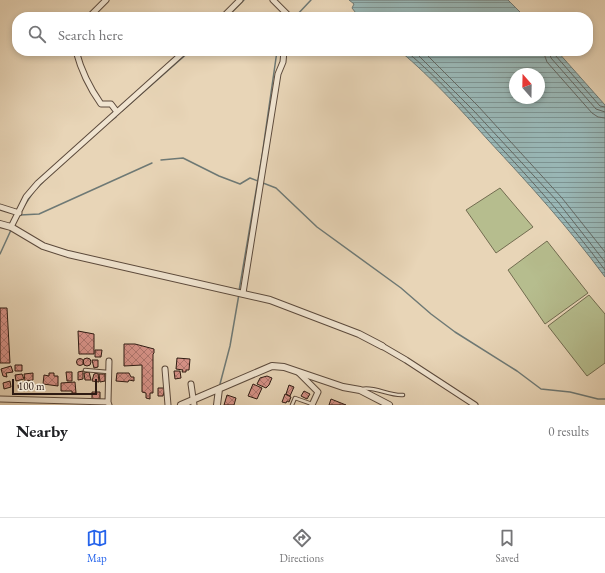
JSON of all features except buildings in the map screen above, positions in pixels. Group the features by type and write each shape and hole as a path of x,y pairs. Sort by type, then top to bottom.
{"street":[{"path":"94,12 106,0"},
{"path":"228,12 240,0"},
{"path":"273,0 285,12"},
{"path":"78,56 84,77 100,104 111,104 117,112"},
{"path":"13,228 26,197 38,183 179,56"},
{"path":"241,293 261,185 278,74 283,62 284,56"},
{"path":"0,207 19,213"},
{"path":"0,224 13,228 43,246 68,254 270,300 359,334 406,360 475,405"},
{"path":"0,399 43,403 108,403 109,361"},
{"path":"181,405 194,402 219,389 272,366 284,367 343,387 360,390 389,405"},
{"path":"165,369 168,405"},
{"path":"298,372 318,392 312,404"},
{"path":"191,384 194,402"},
{"path":"217,405 219,389"}],"lane":[{"path":"85,370 109,372"},
{"path":"360,390 367,388 394,396 403,396"},
{"path":"292,405 295,398 312,404"}],"green space":[{"path":"500,188 533,227 496,253 466,210"},
{"path":"547,241 588,293 545,324 508,270"},
{"path":"589,295 605,314 605,363 587,376 548,326"}],"water":[{"path":"349,0 508,0 520,12 355,12 352,8 354,4"},
{"path":"406,56 561,56 605,105 605,277 534,190 456,105"}],"waterway":[{"path":"232,12 244,0"},
{"path":"300,12 311,0"},
{"path":"122,111 184,56"},
{"path":"239,291 262,156 276,56"},
{"path":"112,120 116,117"},
{"path":"161,160 183,158 219,176 240,184 250,178 276,188 317,227 401,288 431,314 455,332 517,371 541,389 570,392 598,399 605,399"},
{"path":"20,215 39,214 152,163"},
{"path":"37,188 43,182"},
{"path":"24,206 34,191"},
{"path":"0,254 11,230"},
{"path":"220,384 230,346 239,294"}]}
